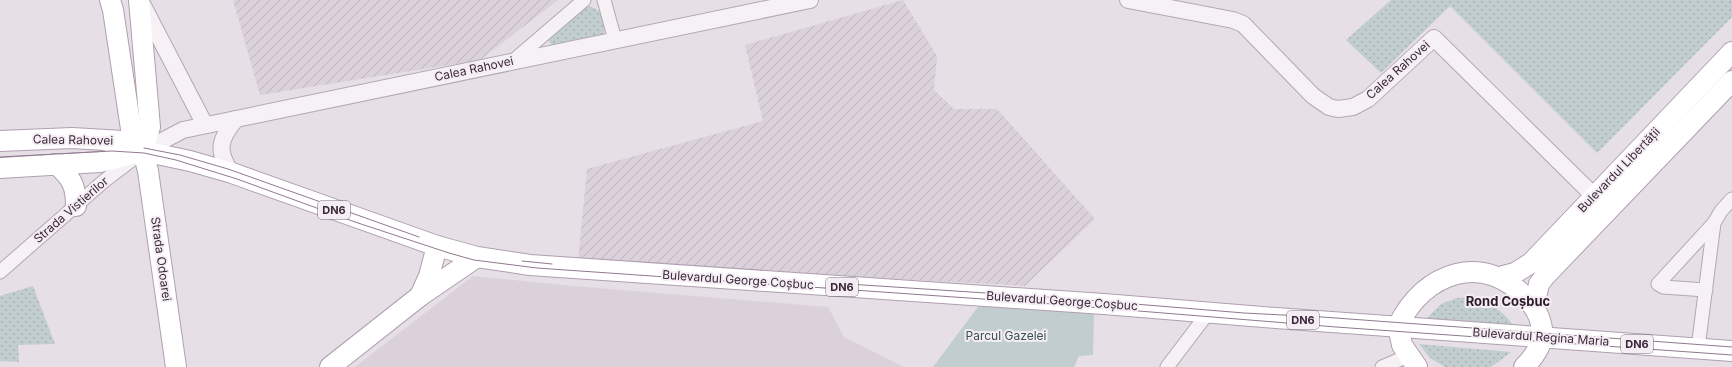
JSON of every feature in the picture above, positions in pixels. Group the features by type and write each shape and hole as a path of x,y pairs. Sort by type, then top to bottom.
{"main road":[{"path":"110,0 113,10 130,129 143,151"},
{"path":"139,0 150,127 143,151"},
{"name":"Bulevardul Libertății","path":"1500,277 1515,273 1532,263 1732,52"},
{"name":"Bulevardul Libertății","path":"1534,306 1539,284 1545,276 1732,81"},
{"name":"Calea Rahovei","path":"0,141 72,138 106,139 128,143 143,151"},
{"name":"Calea Rahovei","path":"0,168 100,162 143,151"},
{"name":"Bulevardul George Coșbuc","path":"143,151 190,160 437,246 477,258 530,265 1018,298 1398,326"},
{"name":"Strada Odoarei","path":"143,151 149,176 176,367"},
{"path":"56,164 66,173 72,182 76,192 76,206"},
{"path":"420,296 430,271 437,246"},
{"path":"330,367 420,296 477,258"},
{"path":"1413,361 1401,341 1398,326 1413,303 1423,292 1442,279 1462,273 1486,273 1500,277 1514,286 1534,306 1541,324 1542,337 1538,350 1524,367"},
{"name":"Bulevardul Regina Maria","path":"1398,326 1732,351"}],"street":[{"path":"139,0 205,125"},
{"path":"513,61 584,0"},
{"path":"604,0 615,40"},
{"name":"Calea Rahovei","path":"143,151 174,133 205,125 236,120 810,0"},
{"name":"Calea Rahovei","path":"1128,0 1233,20 1243,24 1313,96 1329,107 1338,109 1353,107 1368,99 1434,38 1594,196"},
{"path":"232,174 222,158 221,146 226,131 236,120"},
{"name":"Strada Vistierilor","path":"0,272 76,206 143,151"},
{"path":"1706,290 1663,287 1658,284 1714,223 1721,211 1732,199"},
{"path":"1698,348 1714,223"},
{"path":"1167,367 1208,313"},
{"path":"1382,367 1413,361"}],"shaded area":[{"path":"233,0 558,0 480,60 260,95"},
{"path":"903,0 937,56 934,90 954,109 997,109 1095,219 1025,286 578,262 587,169 763,121 745,45"},
{"path":"473,276 828,307 844,337 904,367 355,367"}],"green space":[{"path":"1391,0 1732,0 1732,17 1597,153 1450,6 1381,73 1346,40"},
{"path":"588,6 597,10 603,17 605,21 605,30 603,35 553,49 547,37 582,7"},
{"path":"33,286 55,344 18,345 19,362 0,361 0,296"},
{"path":"1457,298 1474,299 1489,304 1502,313 1513,325 1425,320 1441,304"},
{"name":"Parcul Gazelei","path":"980,304 1094,313 1093,355 1079,356 1074,367 933,367"},
{"path":"1419,344 1511,352 1491,367 1445,367 1430,358"}],"tram line":[{"path":"144,148 180,155 228,169 419,237"},
{"path":"0,157 112,151 144,153 176,160 237,179 355,222 449,253 474,260 537,268 1040,303 1336,327 1732,355"},
{"path":"522,261 552,264"},
{"path":"833,283 1062,298 1244,313 1322,317 1732,347"}],"district":[{"name":"Rond Coșbuc","path":"1508,301"}]}
